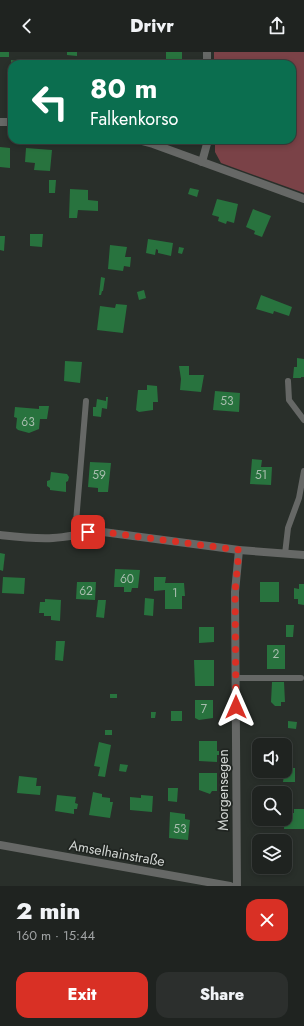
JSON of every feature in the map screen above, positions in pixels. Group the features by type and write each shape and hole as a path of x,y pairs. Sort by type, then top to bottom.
{"street":[{"path":"153,144 304,199"},
{"path":"202,162 207,144"},
{"path":"0,535 55,538 76,534 103,532 239,550 304,555"},
{"name":"Morgensegen","path":"237,886 235,592 239,550"},
{"name":"Amselhainstraße","path":"0,845 230,886"}],"lane":[{"path":"288,381 289,400 304,420"},
{"path":"76,534 86,401"},
{"path":"285,554 288,528 299,498 304,472"},
{"path":"236,678 301,678"}],"shaded area":[{"path":"214,52 304,52 304,193 221,163 215,152 215,144 296,144 296,60 214,60"}],"building":[{"path":"0,52 9,52 9,57 0,57"},
{"path":"67,52 77,52 77,56 67,55"},
{"path":"166,52 182,52 182,60 166,60"},
{"path":"0,147 10,148 10,168 0,167"},
{"path":"26,148 52,150 50,171 34,170 35,163 25,162"},
{"path":"49,180 56,180 55,193 49,193"},
{"path":"190,188 199,190 197,197 188,194"},
{"path":"70,189 88,190 88,200 98,201 98,211 78,210 77,218 69,218"},
{"path":"217,199 238,204 234,223 227,221 226,224 218,221 219,217 212,215"},
{"path":"253,209 271,216 262,237 254,234 255,231 246,227"},
{"path":"30,234 43,234 42,247 30,246"},
{"path":"0,236 5,236 4,251 0,250"},
{"path":"148,239 173,243 171,256 158,253 158,250 156,249 155,255 146,253"},
{"path":"110,245 127,247 125,257 131,257 130,267 124,266 123,271 108,269"},
{"path":"179,247 184,248 182,254 178,253"},
{"path":"101,277 105,278 103,291 101,295 99,295"},
{"path":"144,290 146,298 139,300 137,292"},
{"path":"261,295 292,307 289,316 274,311 273,314 256,309"},
{"path":"116,304 127,305 123,333 97,330 100,306 115,308"},
{"path":"297,358 304,359 304,377 293,378 294,367 297,367"},
{"path":"65,361 82,362 80,383 64,381"},
{"path":"179,366 189,366 189,375 204,375 201,392 180,390 181,379"},
{"path":"147,385 157,386 158,402 153,402 153,410 139,412 136,410 138,390 147,390"},
{"path":"215,391 240,393 239,412 213,410"},
{"path":"106,397 108,397 107,409 102,408 101,417 93,416 93,407 96,407 97,399 106,401"},
{"path":"39,406 49,406 47,419 40,419 39,429 29,433 18,430 16,428 17,418 14,417 15,407 39,409"},
{"path":"252,459 262,460 261,467 272,467 271,485 250,484"},
{"path":"90,462 111,463 108,492 98,492 98,488 88,487"},
{"path":"51,472 67,474 69,477 68,481 66,482 66,492 50,490 47,486 47,481 50,480"},
{"path":"0,553 5,554 3,571 0,570"},
{"path":"115,569 140,570 138,588 132,588 131,592 124,592 124,587 114,587"},
{"path":"3,577 25,578 24,594 2,593"},
{"path":"154,577 166,577 165,583 184,583 185,596 182,596 182,609 165,609 165,590 154,591"},
{"path":"77,582 96,582 95,600 76,599"},
{"path":"260,582 279,582 279,602 260,602"},
{"path":"299,584 304,584 304,605 298,604 298,599 294,599 294,588 299,589"},
{"path":"145,598 154,599 153,616 144,615"},
{"path":"45,599 61,600 60,621 51,620 51,616 44,616 44,613 39,613 40,602 45,602"},
{"path":"98,600 106,600 104,618 96,617"},
{"path":"286,625 294,625 293,637 286,637"},
{"path":"199,627 214,627 214,642 199,643"},
{"path":"56,641 65,641 63,661 55,660"},
{"path":"267,645 285,645 285,669 267,669"},
{"path":"194,660 214,660 214,686 195,686"},
{"path":"272,682 284,682 285,702 281,702 281,706 275,706 271,702"},
{"path":"110,694 117,694 117,698 110,698"},
{"path":"195,700 213,700 213,718 199,720 195,718"},
{"path":"171,711 182,711 182,721 171,721"},
{"path":"151,712 156,712 155,718 151,718"},
{"path":"288,721 297,722 296,729 288,728"},
{"path":"105,730 112,730 112,735 105,735"},
{"path":"199,741 217,741 217,751 219,751 219,755 217,755 217,762 199,761"},
{"path":"99,742 111,745 105,777 98,776 100,767 94,766"},
{"path":"120,764 128,765 126,772 119,771"},
{"path":"292,768 295,768 295,782 283,782 284,778 292,778"},
{"path":"199,773 217,773 217,791 212,791 210,794 199,790"},
{"path":"19,776 37,778 36,786 41,786 40,795 17,793"},
{"path":"168,788 178,788 177,802 168,801"},
{"path":"93,792 102,794 102,797 110,798 110,802 113,802 110,818 89,815"},
{"path":"57,795 76,797 75,803 78,804 77,809 74,809 74,814 55,811"},
{"path":"141,795 153,796 152,812 130,810 130,797 141,798"},
{"path":"294,809 304,809 304,829 284,829 284,826 292,826 292,813 294,813"},
{"path":"170,812 185,814 185,819 190,820 188,840 169,838"}],"route":[{"path":"88,532 103,532 239,550 235,592 236,707"}]}
